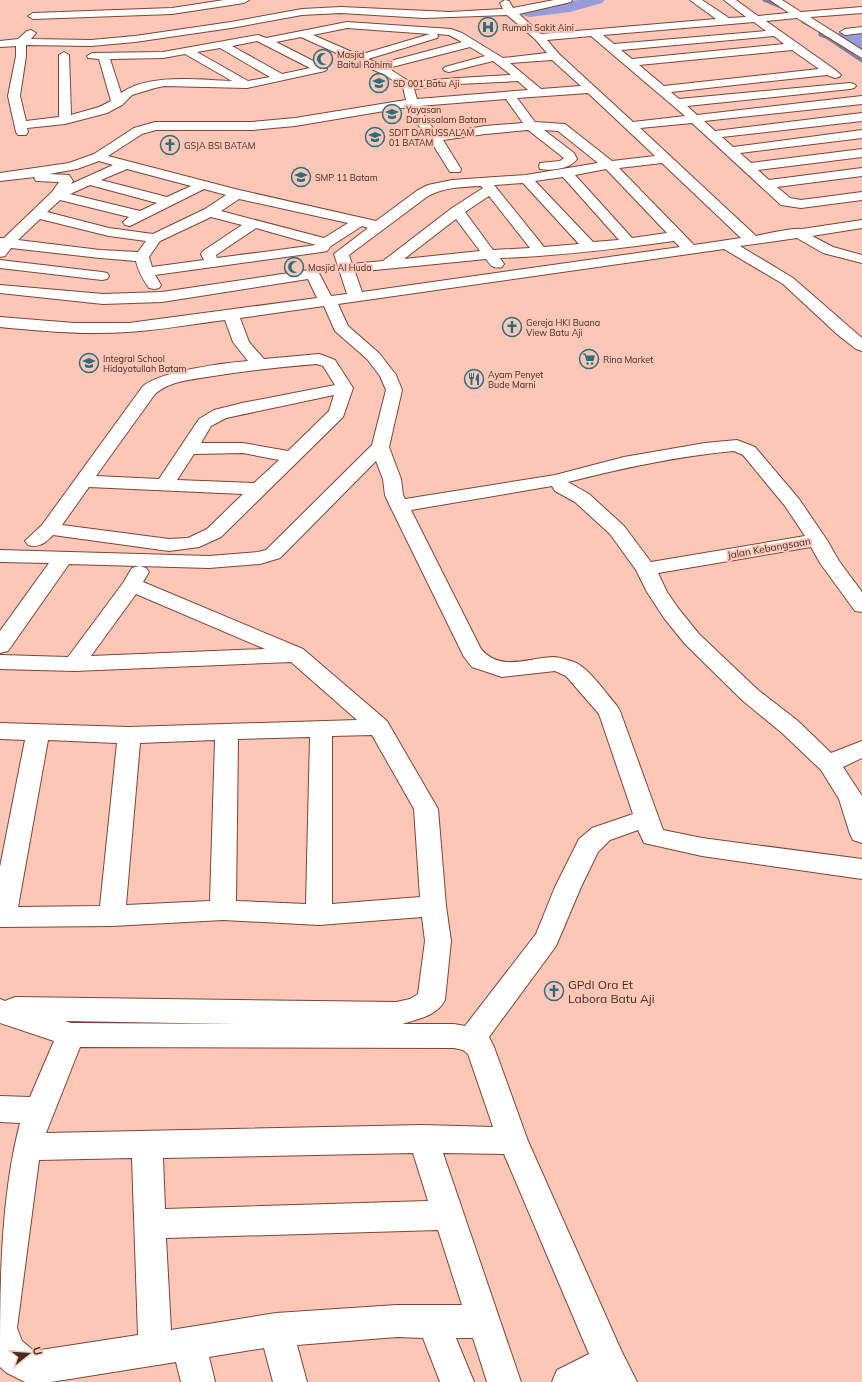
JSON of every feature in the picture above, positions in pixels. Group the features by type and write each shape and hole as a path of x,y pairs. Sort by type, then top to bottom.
{"street":[{"path":"74,15 79,0"},
{"path":"122,12 124,0"},
{"path":"167,28 172,11 171,0"},
{"path":"33,16 172,11 222,2 244,0"},
{"path":"112,30 167,28 299,6 424,15 473,14 506,6 531,9 567,0"},
{"path":"695,0 726,21"},
{"path":"729,0 778,33 862,94"},
{"path":"775,0 862,55"},
{"path":"32,32 35,5"},
{"path":"0,44 21,42 114,41 166,35 231,25 299,6"},
{"path":"506,6 539,37 555,56 752,240"},
{"path":"539,37 596,28 656,27 755,18 861,11"},
{"path":"97,14 97,25"},
{"path":"692,24 731,52"},
{"path":"69,32 32,32 21,42 21,56 14,96 21,128 65,120 104,110 118,103 127,94 136,90 150,78 193,84 246,85 321,69 231,25"},
{"path":"50,55 144,56 183,52 261,39 304,35 340,26 423,30 455,33 500,61 538,93"},
{"path":"656,27 708,64"},
{"path":"596,28 611,48 678,104 786,202 793,204 862,196"},
{"path":"371,38 410,29"},
{"path":"423,30 457,46"},
{"path":"845,32 862,30"},
{"path":"611,48 778,33"},
{"path":"304,35 389,73 408,86 458,81 519,78"},
{"path":"356,59 433,36"},
{"path":"377,68 471,43"},
{"path":"332,48 348,44"},
{"path":"222,45 281,78"},
{"path":"628,63 795,46"},
{"path":"183,52 193,84"},
{"path":"183,52 246,85"},
{"path":"65,120 72,55"},
{"path":"21,56 35,56"},
{"path":"104,56 118,103"},
{"path":"144,56 150,78"},
{"path":"475,98 458,81 449,69 500,61 555,56"},
{"path":"797,60 812,58"},
{"path":"661,90 830,71"},
{"path":"643,76 659,74"},
{"path":"408,86 411,103 455,169"},
{"path":"678,104 850,86"},
{"path":"0,177 72,166 98,157 138,131 155,126 252,126 295,122 411,103 592,89"},
{"path":"0,97 14,96"},
{"path":"510,96 531,126 570,156 571,159 563,164 538,168"},
{"path":"456,100 466,110"},
{"path":"629,126 862,100"},
{"path":"712,135 862,117"},
{"path":"475,120 485,130"},
{"path":"435,138 485,130 531,126 561,127 609,165 691,250"},
{"path":"730,151 862,134"},
{"path":"769,146 790,162"},
{"path":"749,167 862,153"},
{"path":"98,157 237,194 379,226"},
{"path":"356,297 341,254 423,193 433,188 452,184 487,185 609,165 665,159"},
{"path":"57,195 124,165"},
{"path":"767,184 862,172"},
{"path":"567,173 629,243"},
{"path":"844,174 862,191"},
{"path":"0,181 64,178 66,181 57,195 2,246"},
{"path":"526,178 590,247"},
{"path":"608,181 623,179"},
{"path":"88,181 169,202"},
{"path":"578,185 593,183"},
{"path":"109,232 202,185"},
{"path":"388,264 457,211 487,185"},
{"path":"487,185 540,252"},
{"path":"180,322 146,272 142,257 155,238 210,212 237,194"},
{"path":"57,195 142,216"},
{"path":"457,211 503,273"},
{"path":"210,212 326,243"},
{"path":"36,214 109,232 155,238"},
{"path":"146,272 322,248 326,243 359,222"},
{"path":"26,224 86,226"},
{"path":"213,264 208,254 253,224"},
{"path":"0,322 86,330 119,329 232,316 503,273 691,250 798,232 862,224"},
{"path":"798,232 809,242 821,248 841,255 862,259"},
{"path":"259,257 263,252 289,233"},
{"path":"428,233 441,260"},
{"path":"345,269 388,264 540,252 629,243 678,236"},
{"path":"726,244 788,281 844,332 862,346"},
{"path":"2,246 142,257"},
{"path":"100,254 103,300"},
{"path":"0,264 102,276"},
{"path":"0,289 103,300 162,297 309,274 314,276 341,328 373,356 388,375 394,390 380,447 273,554 260,558 231,561 0,556"},
{"path":"232,316 238,338 244,348 260,364"},
{"path":"35,542 49,529 149,390 155,385 172,378 260,364 311,359 324,360 329,363 345,388 337,413 214,533 192,543 169,545 49,529"},
{"path":"166,483 205,423 220,414 242,408 345,388"},
{"path":"188,449 243,448 315,434"},
{"name":"Jalan Kebangsaan","path":"556,480 624,462 705,448 737,445 749,451 778,485 792,502 817,540 646,569"},
{"path":"380,447 390,475 394,495 472,652 480,662 502,670 555,664 574,671 609,711 653,837 702,847 862,869"},
{"path":"243,448 291,457"},
{"path":"399,506 556,480 562,487 582,498 617,530 646,569 657,592 671,614 692,639 750,695 790,727 829,764 851,798 862,834"},
{"path":"85,481 166,483 258,489"},
{"path":"817,540 830,563 862,606"},
{"path":"0,646 64,557"},
{"path":"74,664 132,585 144,560"},
{"path":"0,1010 396,1014 417,1008 431,1000 438,941 432,906 426,809 379,727 296,654 132,585"},
{"path":"0,662 74,664 296,654"},
{"path":"0,731 129,735 379,727"},
{"path":"319,915 321,729"},
{"path":"38,732 1,917 112,916 223,910 319,915 432,906"},
{"path":"223,910 227,732"},
{"path":"112,916 129,735"},
{"path":"829,764 862,749"},
{"path":"471,1039 547,939 568,887 588,846 601,834 646,819"},
{"path":"0,1010 71,1035 454,1036 471,1039 480,1047 484,1056 513,1141 615,1372 569,1382"},
{"path":"71,1035 39,1110 26,1147 0,1328 6,1347 12,1356 21,1363 32,1368 276,1330 397,1321 484,1322"},
{"path":"0,1109 39,1110"},
{"path":"26,1147 423,1139 513,1141"},
{"path":"423,1139 447,1215 504,1382"},
{"path":"148,1145 156,1349"},
{"path":"150,1224 447,1215"},
{"path":"433,1321 457,1382"},
{"path":"276,1330 290,1382"},
{"path":"189,1344 198,1382"}],"waterway":[{"path":"529,12 570,7 597,0"},
{"path":"764,0 788,10"},
{"path":"803,22 820,31 820,35 826,37 862,61"},
{"path":"862,34 845,36 862,48"}],"place":[{"name":"Rumah Sakit Aini","path":"488,27"},
{"name":"Masjid Baitul Rohimi","path":"323,59"},
{"name":"SD 001 Batu Aji","path":"379,83"},
{"name":"Yayasan Darussalam Batam","path":"392,114"},
{"name":"SDIT DARUSSALAM 01 BATAM","path":"375,137"},
{"name":"GSJA BSI BATAM","path":"170,145"},
{"name":"SMP 11 Batam","path":"301,177"},
{"name":"Masjid Al Huda","path":"294,267"},
{"name":"Gereja HKI Buana View Batu Aji","path":"512,327"},
{"name":"Rina Market","path":"589,359"},
{"name":"Integral School Hidayatullah Batam","path":"89,363"},
{"name":"Ayam Penyet Bude Marni","path":"474,379"},
{"name":"GPdI Ora Et Labora Batu Aji","path":"554,991"}]}
